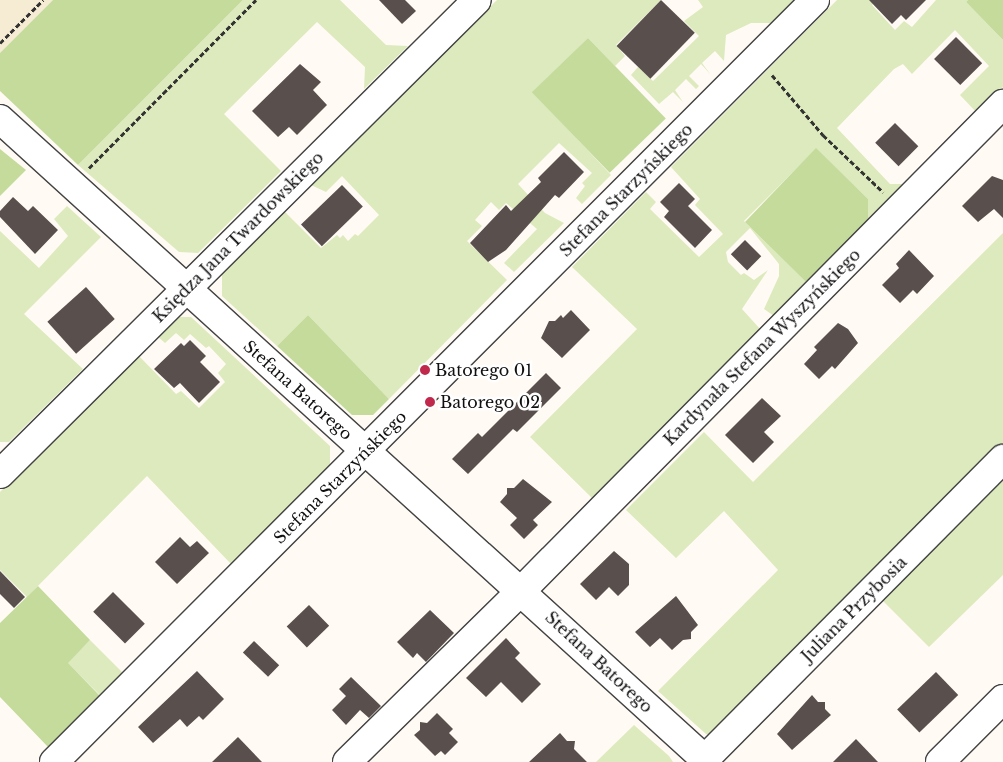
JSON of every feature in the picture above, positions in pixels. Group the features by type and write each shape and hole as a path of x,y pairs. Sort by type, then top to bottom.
{"street":[{"name":"Księdza Jana Twardowskiego","path":"1,472 477,0"},
{"name":"Stefana Starzyńskiego","path":"54,762 367,452 815,0"},
{"name":"Kardynała Stefana Wyszyńskiego","path":"347,762 522,590 1003,104"},
{"name":"Stefana Batorego","path":"0,119 186,289 522,590 702,760"},
{"name":"Juliana Przybosia","path":"702,760 1003,459"},
{"path":"940,762 1003,698"}],"path":[{"path":"0,43 42,0"},
{"path":"73,185 256,0"},
{"path":"783,88 823,135 900,208"}],"shaded area":[{"path":"0,0 53,0 0,53"}],"green space":[{"path":"53,0 243,0 78,165 0,91 0,53"},
{"path":"243,0 340,0 386,45 408,46 364,89 365,67 317,22 224,114 281,171 198,253 179,252 78,165"},
{"path":"497,0 661,0 616,45 625,56 615,66 588,38 533,92 611,175 582,204 576,198 585,186 582,183 592,173 559,143 518,184 545,213 564,223 514,272 504,263 537,229 506,203 499,210 491,202 475,220 482,226 467,241 507,280 389,399 308,315 277,346 222,296 222,273 284,211 321,248 337,235 340,238 343,235 348,241 355,234 358,236 379,215 342,176 326,192 311,185"},
{"path":"698,0 795,0 772,23 751,23 726,35 724,61 715,51 702,63 711,75 701,64 689,76 699,86 696,89 686,79 675,90 683,102 673,92 659,104 631,75 638,67 653,81 699,36 684,21 703,7"},
{"path":"837,0 877,0 872,5 895,30 904,21 912,27 936,0 968,0 966,2 1003,40 1003,87 977,113 960,95 989,66 955,30 912,74 903,64 894,69 837,128 890,184 908,184 868,223 868,199 816,149 744,221 807,283 774,316 764,309 779,276 779,264 750,228 726,252 728,262 741,275 744,273 754,280 768,270 742,309 761,330 592,498 530,437 637,329 572,267 646,192 656,202 650,209 699,257 723,234 695,205 700,199 671,167"},
{"path":"968,0 1003,0 1003,40 966,2"},
{"path":"588,38 666,119 610,173 532,92"},
{"path":"816,148 868,199 868,223 807,283 745,222"},
{"path":"0,149 26,170 0,196"},
{"path":"67,206 101,237 24,314 83,369 9,442 0,442 0,231 39,268 68,236 54,219"},
{"path":"1003,233 1003,449 711,736 706,734 658,691 778,570 724,511 676,558 626,510 704,432 753,482"},
{"path":"308,315 389,399 373,415 352,415 277,346"},
{"path":"176,317 191,317 330,446 330,467 231,564 147,476 27,597 0,570 0,492 138,355 176,394 181,391 199,408 225,382 218,373 226,364 209,346 206,348 190,334 184,340 176,333 165,343 157,336"},
{"path":"1003,478 1003,575 929,647 882,600"},
{"path":"38,586 90,640 68,663 100,696 49,748 0,697 0,623"},
{"path":"90,640 123,673 101,696 67,663"},
{"path":"634,725 669,756 673,762 596,762"}],"building":[{"path":"379,0 405,0 416,11 402,24"},
{"path":"661,0 695,33 650,79 617,46"},
{"path":"869,0 926,0 906,20 901,15 892,24"},
{"path":"956,37 982,63 960,85 934,59"},
{"path":"300,64 321,82 313,90 327,105 297,135 289,127 278,137 252,111"},
{"path":"895,123 918,146 899,166 875,143"},
{"path":"564,152 584,172 559,198 555,195 506,250 488,262 470,243 506,205 511,211 541,182 538,178"},
{"path":"992,176 1003,180 1003,218 994,209 978,222 962,206"},
{"path":"679,183 695,199 688,206 712,230 695,248 664,217 669,211 660,202"},
{"path":"342,185 363,207 322,246 301,225"},
{"path":"13,197 28,211 33,206 58,230 35,254 0,217 0,211"},
{"path":"745,240 761,256 747,270 731,254"},
{"path":"909,250 934,276 917,294 913,290 900,303 882,285 899,268 896,264"},
{"path":"86,287 115,319 76,354 47,322"},
{"path":"571,310 590,330 562,358 541,338 549,321 555,321 561,315 563,318"},
{"path":"838,323 848,329 858,343 835,369 832,366 819,379 804,364 817,350 814,347"},
{"path":"190,340 206,356 200,362 220,382 199,403 180,383 174,388 154,369 181,343 184,346"},
{"path":"546,373 561,388 517,432 513,429 468,474 452,459 478,433 482,437"},
{"path":"762,398 781,416 764,432 774,442 753,463 725,435"},
{"path":"523,479 552,502 533,520 538,525 524,539 510,525 517,518 500,502 507,494 507,488 514,488"},
{"path":"180,537 190,547 197,541 209,553 177,584 155,562"},
{"path":"614,551 629,564 629,585 618,596 609,587 596,600 580,584"},
{"path":"0,571 25,597 14,608 0,594"},
{"path":"113,592 145,624 125,644 93,612"},
{"path":"676,596 698,625 691,632 691,639 683,640 672,650 660,638 650,647 635,632"},
{"path":"309,605 329,626 307,647 287,627"},
{"path":"430,610 454,633 426,662 417,653 413,658 397,642"},
{"path":"506,638 520,653 515,658 541,684 522,703 501,682 486,697 466,678"},
{"path":"254,641 279,665 268,677 243,653"},
{"path":"197,671 224,699 203,720 199,716 187,727 180,719 153,743 138,727"},
{"path":"936,672 958,695 919,733 897,710"},
{"path":"351,677 381,706 369,718 360,710 346,725 332,710 346,696 339,689"},
{"path":"812,695 818,702 825,702 825,709 831,715 792,750 777,734"},
{"path":"437,713 453,729 449,733 458,742 445,755 441,751 435,756 414,735 420,730 420,722 427,723"},
{"path":"560,733 567,741 575,741 574,749 587,762 529,762"},
{"path":"238,737 262,762 212,762"},
{"path":"856,739 878,762 833,762"}],"place":[{"name":"Batorego 01","path":"425,370"},
{"name":"Batorego 02","path":"430,402"}]}
